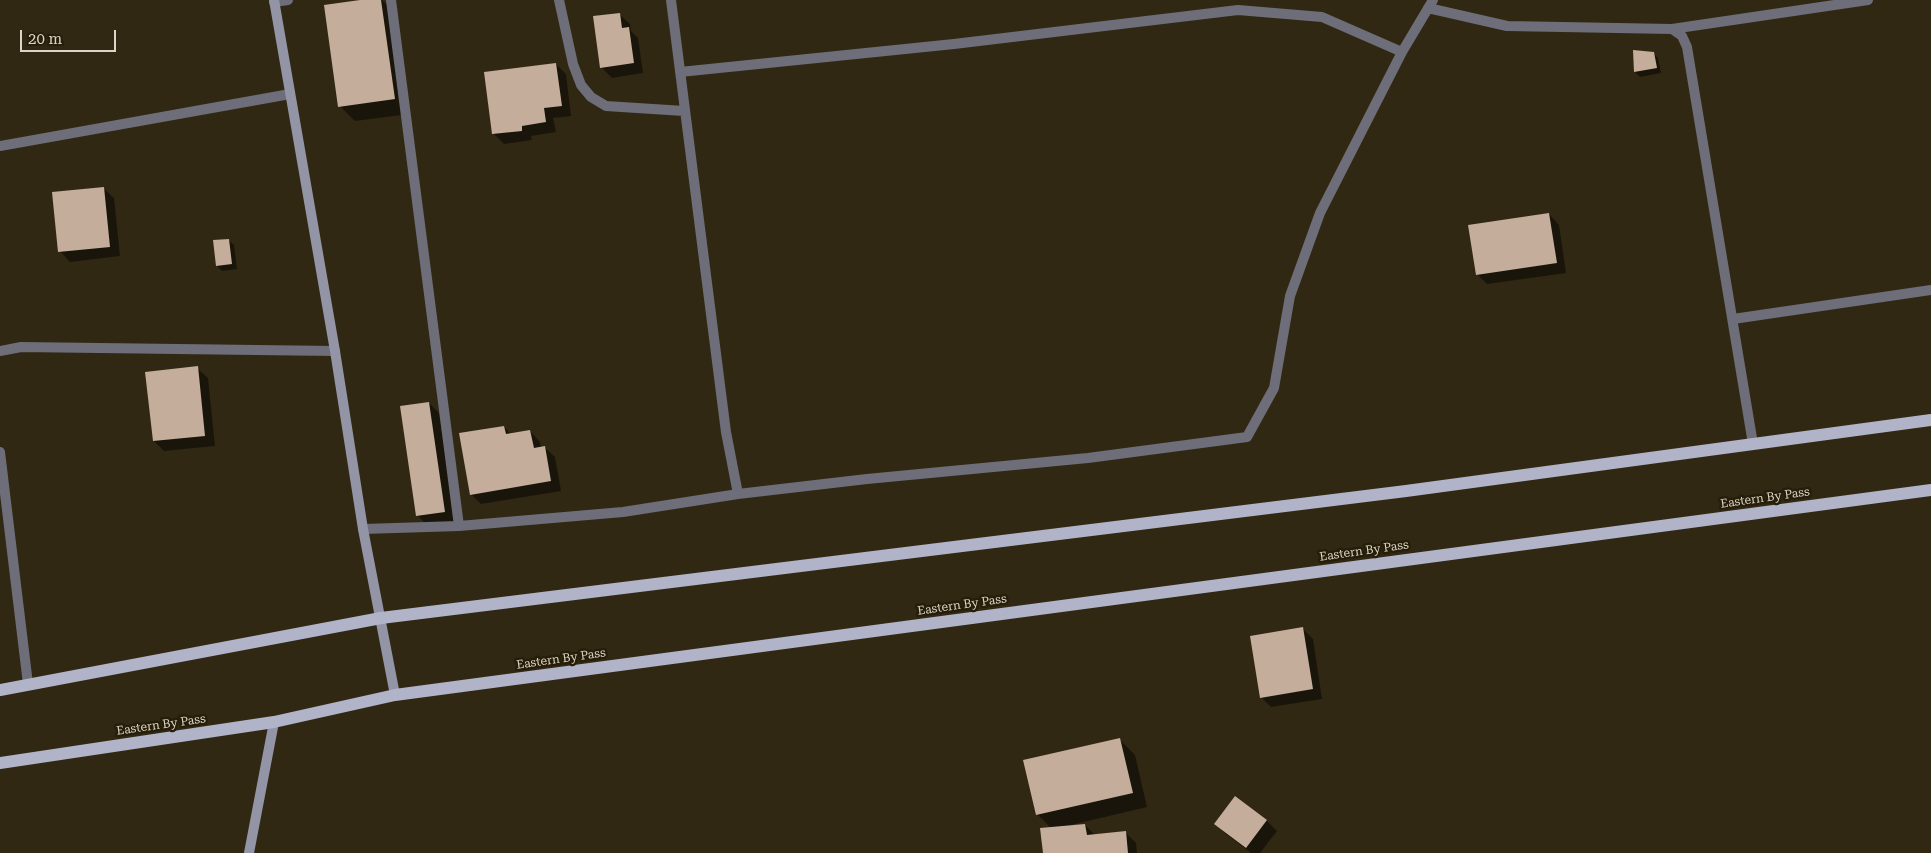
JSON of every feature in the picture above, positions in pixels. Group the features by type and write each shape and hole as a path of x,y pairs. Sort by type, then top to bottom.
{"main road":[{"path":"0,690 381,618 1406,492 1931,420"},
{"name":"Eastern By Pass","path":"0,763 274,722 395,695 1931,490"}],"street":[{"path":"288,0 274,1 335,351 363,529 395,695"},
{"path":"391,0 459,526"},
{"path":"559,0 573,64 581,85 592,97 606,106 684,111"},
{"path":"671,0 726,432 738,494"},
{"path":"363,529 459,526 623,512 738,494 867,479 1088,458 1247,438 1274,388 1290,296 1320,213 1402,52 1430,4 1507,26 1672,28 1868,0"},
{"path":"680,72 944,45 1238,10 1322,17 1402,52"},
{"path":"1672,28 1682,36 1687,47 1753,444"},
{"path":"0,146 290,94"},
{"path":"1733,319 1931,290"},
{"path":"0,351 21,347 335,351"},
{"path":"0,452 28,684"},
{"path":"249,853 274,722"}],"building":[{"path":"360,0 381,0 395,99 338,107 324,5"},
{"path":"620,13 622,28 629,27 634,63 600,68 593,16"},
{"path":"1633,50 1654,52 1657,68 1634,72"},
{"path":"556,63 562,106 544,108 546,122 522,126 522,131 492,134 484,72"},
{"path":"104,187 110,247 58,252 52,192"},
{"path":"1549,213 1557,263 1476,275 1468,225"},
{"path":"229,239 232,264 216,266 213,240"},
{"path":"198,366 205,436 153,441 145,372"},
{"path":"429,402 445,512 416,516 400,406"},
{"path":"504,426 506,434 530,430 534,448 545,446 551,481 470,495 459,433"},
{"path":"1303,627 1313,689 1260,698 1250,636"},
{"path":"1120,738 1133,793 1036,815 1023,760"},
{"path":"1235,796 1267,820 1246,848 1214,824"},
{"path":"1085,824 1087,835 1126,831 1128,853 1043,853 1040,828"}]}
